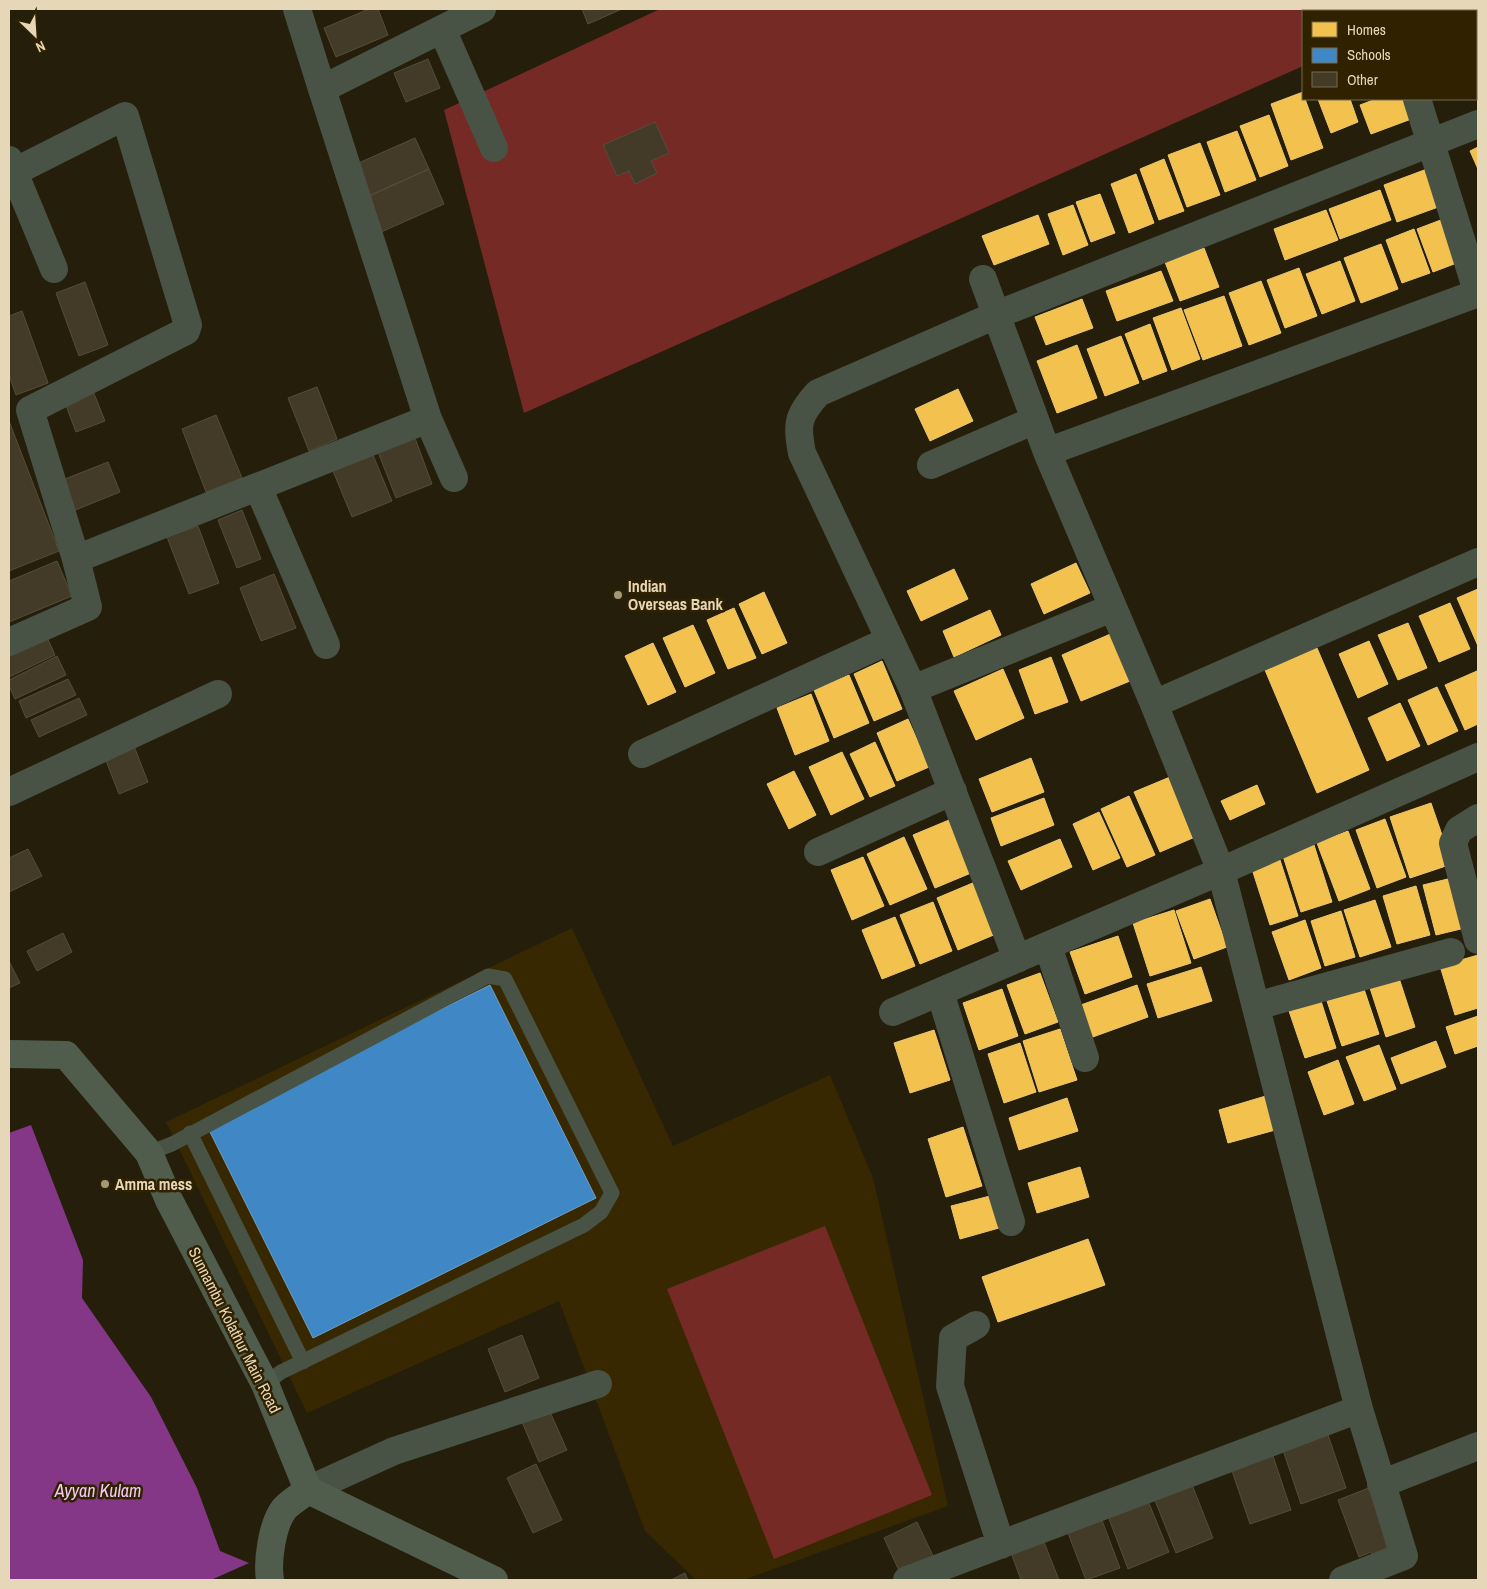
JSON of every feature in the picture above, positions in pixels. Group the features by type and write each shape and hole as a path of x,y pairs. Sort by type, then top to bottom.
{"street":[{"path":"297,9 428,419 454,478"},
{"path":"322,89 482,9"},
{"path":"442,29 494,148"},
{"path":"1047,452 1478,293 1417,100"},
{"path":"9,642 88,607 76,560 30,410 186,331 188,325 126,116 11,166 54,269"},
{"path":"1017,959 953,790 912,689 802,453 798,432 802,411 818,393 996,316 1478,124"},
{"path":"983,279 1047,452 1154,704 1221,871 1359,1409 1404,1556 1344,1580"},
{"path":"76,560 428,419"},
{"path":"931,465 1035,420"},
{"path":"258,487 326,645"},
{"path":"1154,704 1478,562"},
{"path":"912,689 1112,608"},
{"path":"642,754 890,640"},
{"path":"9,792 218,694"},
{"path":"893,1012 1221,871 1478,757"},
{"path":"818,852 953,790"},
{"path":"1478,818 1459,830 1453,843 1478,940"},
{"path":"1048,946 1085,1058"},
{"path":"1256,1006 1451,952"},
{"path":"940,992 1011,1222"},
{"name":"Sunnambu Kolathur Main Road","path":"9,1054 66,1055 149,1153 169,1200 265,1384 308,1490"},
{"path":"976,1325 953,1338 950,1386 1000,1545"},
{"path":"270,1580 267,1564 275,1532 284,1510 308,1490 394,1451 598,1384"},
{"path":"907,1580 952,1572 1000,1545 1359,1409"},
{"path":"1381,1484 1478,1446"},
{"path":"308,1490 494,1580"}],"lane":[{"path":"149,1153 190,1134 488,976 505,979 612,1193 601,1212 584,1224 281,1372 265,1384"},
{"path":"190,1134 303,1362"}],"shaded area":[{"path":"660,9 1433,9 1302,10 1302,66 524,413 444,110"},
{"path":"572,928 673,1146 830,1075 873,1178 948,1506 743,1580 696,1580 645,1531 559,1301 307,1413 166,1122"},
{"path":"825,1226 932,1495 774,1559 667,1289"}],"water":[{"name":"Ayyan Kulam","path":"31,1125 83,1260 82,1298 151,1397 197,1488 220,1551 249,1563 211,1580 9,1580 9,1133"}],"building: Homes":[{"path":"1302,92 1302,100 1305,100 1323,148 1291,160 1271,104"},
{"path":"1318,100 1350,100 1358,122 1331,133"},
{"path":"1373,100 1406,100 1414,118 1371,134 1360,105"},
{"path":"1269,115 1288,166 1260,177 1240,126"},
{"path":"1237,131 1256,180 1225,192 1207,142"},
{"path":"1200,143 1220,195 1187,207 1168,155"},
{"path":"1478,147 1478,169 1470,151"},
{"path":"1164,159 1184,211 1159,220 1140,169"},
{"path":"1427,169 1441,206 1397,222 1384,185"},
{"path":"1136,174 1154,223 1129,233 1111,184"},
{"path":"1380,190 1391,220 1340,239 1329,209"},
{"path":"1100,194 1115,233 1091,242 1076,202"},
{"path":"1073,205 1088,245 1063,255 1048,214"},
{"path":"1326,210 1338,240 1285,260 1274,229"},
{"path":"1038,215 1049,244 994,265 982,236"},
{"path":"1446,218 1462,261 1433,272 1417,229"},
{"path":"1414,229 1430,273 1402,283 1386,240"},
{"path":"1381,244 1398,289 1361,303 1344,258"},
{"path":"1204,248 1219,287 1180,301 1165,262"},
{"path":"1340,261 1355,301 1322,314 1306,274"},
{"path":"1299,268 1317,316 1285,328 1267,280"},
{"path":"1161,271 1173,301 1117,321 1106,291"},
{"path":"1261,281 1281,333 1249,345 1229,293"},
{"path":"1224,296 1242,346 1203,360 1184,310"},
{"path":"1082,299 1093,328 1046,345 1035,317"},
{"path":"1181,308 1200,359 1172,370 1153,318"},
{"path":"1150,324 1167,371 1143,380 1125,334"},
{"path":"1121,336 1139,383 1105,396 1087,349"},
{"path":"1077,345 1097,398 1057,413 1037,361"},
{"path":"958,389 973,421 930,441 915,409"},
{"path":"1076,563 1090,593 1044,614 1031,584"},
{"path":"954,569 968,599 921,621 907,591"},
{"path":"1478,589 1478,646 1457,598"},
{"path":"764,592 787,643 762,654 739,604"},
{"path":"1450,603 1470,649 1439,662 1419,616"},
{"path":"734,608 756,658 728,669 707,620"},
{"path":"990,610 1001,635 954,657 943,631"},
{"path":"1408,623 1427,668 1398,680 1378,635"},
{"path":"693,625 715,673 685,687 663,638"},
{"path":"1115,632 1135,679 1081,701 1062,655"},
{"path":"1369,641 1388,684 1358,698 1339,654"},
{"path":"653,643 676,692 648,705 625,656"},
{"path":"1317,648 1369,770 1317,793 1265,670"},
{"path":"1051,657 1068,702 1035,714 1019,670"},
{"path":"882,661 902,709 874,721 854,674"},
{"path":"1003,669 1024,718 976,740 954,691"},
{"path":"1477,671 1478,724 1465,730 1445,685"},
{"path":"849,675 869,723 834,738 814,690"},
{"path":"1437,687 1458,731 1428,745 1408,700"},
{"path":"811,694 829,741 795,755 777,708"},
{"path":"1400,703 1420,746 1387,761 1368,718"},
{"path":"908,719 929,767 897,781 877,733"},
{"path":"875,742 895,786 870,797 850,754"},
{"path":"842,752 864,799 831,815 809,767"},
{"path":"1031,758 1044,792 992,812 979,779"},
{"path":"794,771 816,815 789,829 767,784"},
{"path":"1170,777 1195,837 1160,852 1134,792"},
{"path":"1257,785 1265,804 1230,820 1221,801"},
{"path":"1129,796 1155,855 1127,867 1101,809"},
{"path":"1044,798 1054,825 1001,846 991,818"},
{"path":"1431,803 1452,864 1410,878 1390,817"},
{"path":"1099,812 1120,858 1093,870 1073,824"},
{"path":"1385,819 1406,877 1377,888 1356,830"},
{"path":"949,820 971,873 935,888 913,835"},
{"path":"1348,831 1370,889 1339,901 1317,843"},
{"path":"904,837 927,889 890,905 867,854"},
{"path":"1060,839 1072,867 1021,890 1008,861"},
{"path":"1314,845 1332,902 1301,912 1283,856"},
{"path":"863,857 884,906 852,920 831,870"},
{"path":"1280,860 1298,916 1270,925 1252,869"},
{"path":"1456,877 1469,927 1436,935 1423,885"},
{"path":"975,882 996,934 958,950 937,898"},
{"path":"1416,886 1430,935 1397,944 1383,896"},
{"path":"1210,899 1227,947 1194,959 1176,911"},
{"path":"1375,900 1391,947 1360,957 1344,910"},
{"path":"933,902 952,951 920,964 900,915"},
{"path":"1174,910 1191,963 1150,976 1133,923"},
{"path":"1341,911 1355,957 1325,966 1311,921"},
{"path":"895,917 915,966 882,979 862,930"},
{"path":"1305,920 1321,968 1289,980 1272,932"},
{"path":"1118,936 1132,977 1085,994 1070,952"},
{"path":"1478,955 1478,1008 1455,1015 1440,966"},
{"path":"1201,967 1212,1001 1158,1018 1147,984"},
{"path":"1040,973 1058,1022 1025,1034 1007,985"},
{"path":"1399,978 1415,1027 1386,1037 1370,988"},
{"path":"1137,985 1148,1017 1090,1038 1078,1006"},
{"path":"1002,989 1018,1036 979,1050 963,1003"},
{"path":"1364,989 1379,1034 1342,1046 1327,1001"},
{"path":"1321,1001 1336,1048 1305,1058 1289,1011"},
{"path":"1478,1016 1478,1046 1455,1054 1446,1027"},
{"path":"1060,1029 1077,1080 1039,1092 1023,1041"},
{"path":"934,1030 950,1080 910,1093 894,1043"},
{"path":"1436,1041 1446,1067 1401,1084 1391,1058"},
{"path":"1020,1043 1036,1092 1004,1103 988,1054"},
{"path":"1379,1045 1396,1089 1364,1101 1346,1057"},
{"path":"1338,1060 1354,1104 1324,1115 1308,1072"},
{"path":"1269,1095 1279,1129 1228,1143 1219,1110"},
{"path":"1067,1098 1078,1131 1019,1150 1009,1118"},
{"path":"963,1127 982,1186 946,1197 928,1139"},
{"path":"1080,1167 1089,1197 1037,1213 1028,1183"},
{"path":"990,1196 999,1228 960,1239 951,1206"},
{"path":"1088,1239 1105,1285 998,1322 982,1277"}],"building: Schools":[{"path":"490,985 596,1198 313,1338 207,1126"}],"building: Other":[{"path":"369,9 378,9 388,35 336,57 324,28"},
{"path":"582,9 622,9 588,24"},
{"path":"428,59 440,88 406,102 394,73"},
{"path":"655,122 669,153 651,161 657,173 635,184 629,171 617,176 603,145"},
{"path":"415,138 429,169 368,196 354,165"},
{"path":"429,169 444,204 379,233 363,199"},
{"path":"85,282 108,345 79,356 56,293"},
{"path":"22,311 48,383 16,395 9,375 9,316"},
{"path":"317,387 337,439 309,451 288,398"},
{"path":"93,391 105,421 76,432 65,403"},
{"path":"216,415 242,478 206,492 182,429"},
{"path":"9,421 59,551 9,571"},
{"path":"415,438 432,484 396,498 378,452"},
{"path":"373,455 392,501 352,517 333,471"},
{"path":"108,462 120,492 73,511 60,481"},
{"path":"242,510 261,559 237,568 218,520"},
{"path":"198,526 219,583 189,594 167,537"},
{"path":"57,561 72,596 9,622 9,581"},
{"path":"274,574 296,628 261,641 240,588"},
{"path":"46,635 55,655 9,677 9,653"},
{"path":"57,656 66,675 15,699 9,686 9,680"},
{"path":"68,679 76,695 26,718 19,701"},
{"path":"79,698 87,715 39,737 31,720"},
{"path":"132,741 148,782 119,794 103,753"},
{"path":"28,849 42,876 9,892 9,858"},
{"path":"63,933 72,952 37,971 27,951"},
{"path":"9,961 20,983 9,988"},
{"path":"522,1335 539,1378 505,1392 488,1349"},
{"path":"546,1403 567,1450 539,1462 519,1415"},
{"path":"1327,1432 1346,1488 1301,1504 1282,1447"},
{"path":"1271,1450 1291,1510 1250,1524 1230,1465"},
{"path":"536,1464 562,1520 533,1533 507,1478"},
{"path":"1189,1477 1213,1538 1176,1553 1152,1493"},
{"path":"1374,1486 1392,1547 1373,1555 1371,1552 1359,1557 1338,1500"},
{"path":"1146,1496 1169,1552 1128,1569 1106,1511"},
{"path":"1100,1515 1120,1568 1086,1580 1066,1528"},
{"path":"917,1522 935,1560 901,1575 884,1538"},
{"path":"1042,1537 1059,1580 1021,1580 1010,1550"},
{"path":"685,1573 688,1580 671,1580"}],"place":[{"name":"Indian Overseas Bank","path":"618,595"},
{"name":"Amma mess","path":"105,1184"}]}
